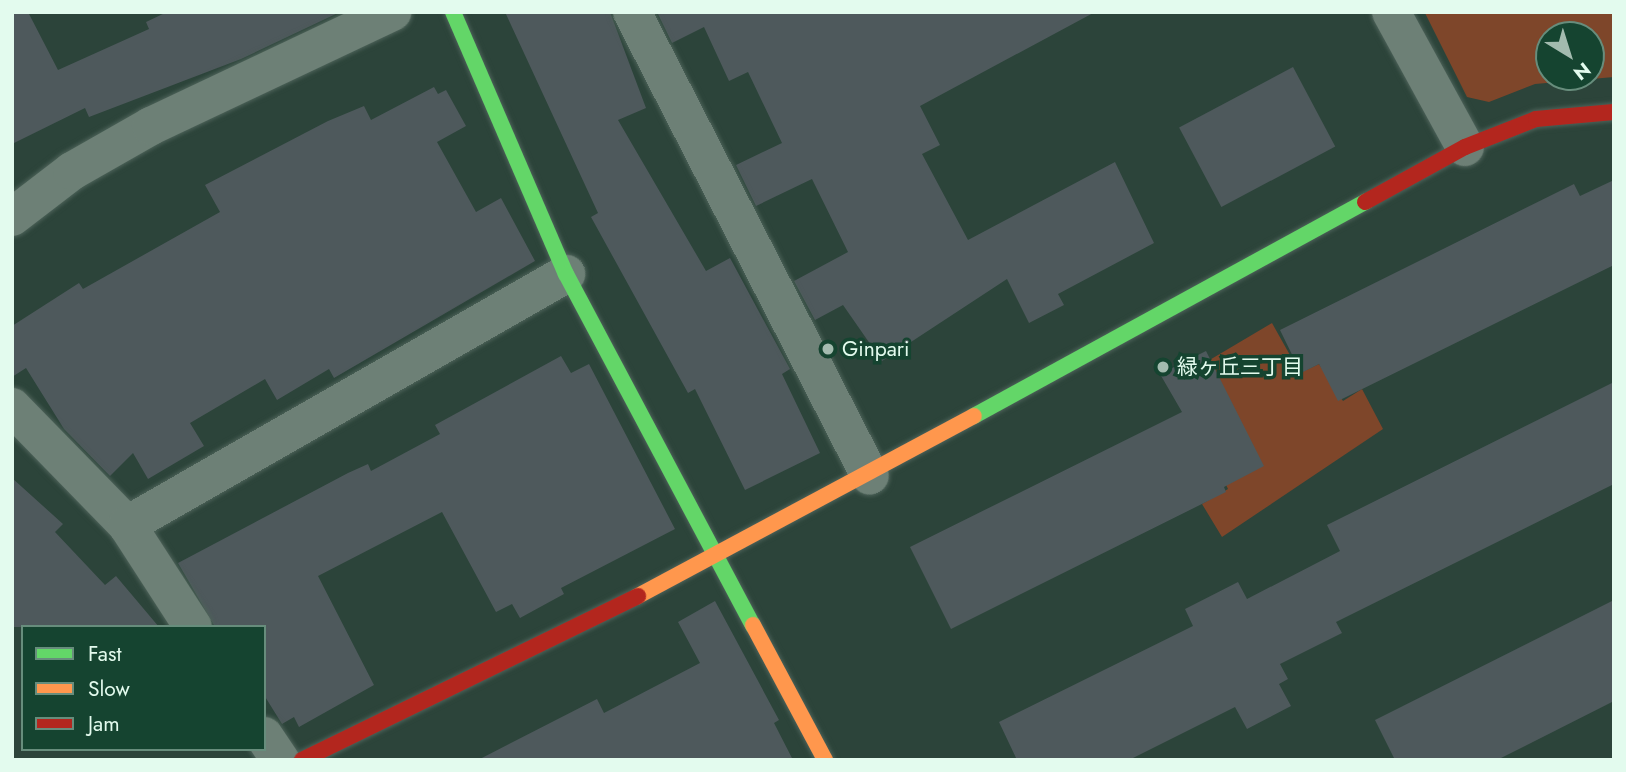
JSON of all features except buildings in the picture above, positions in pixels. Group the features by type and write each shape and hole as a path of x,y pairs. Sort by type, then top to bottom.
{"street":[{"path":"12,217 72,171 152,126 392,12"},
{"path":"453,12 566,274 721,555 825,760"},
{"path":"632,12 870,477"},
{"path":"1391,12 1465,147"},
{"path":"302,760 721,555 870,477 1465,147 1536,119 1614,112"},
{"path":"127,525 566,274"},
{"path":"12,407 127,525 192,625"},
{"path":"266,739 280,760"}],"shaded area":[{"path":"1614,12 1614,77 1605,78 1605,21 1535,21 1535,84 1489,102 1467,97 1425,13"},
{"path":"1272,323 1300,373 1319,364 1343,401 1362,389 1383,429 1222,537 1202,504 1228,489 1208,447 1191,371"}],"traffic: fast":[{"path":"453,12 566,274 753,625"},
{"path":"974,416 1365,202"}],"traffic: slow":[{"path":"638,596 974,416"},
{"path":"753,625 825,760"}],"traffic: jam":[{"path":"1365,202 1465,147 1536,119 1614,112"},
{"path":"302,760 638,596"}],"place":[{"name":"Ginpari","path":"828,349"},
{"name":"緑ヶ丘三丁目","path":"1163,367"}]}
